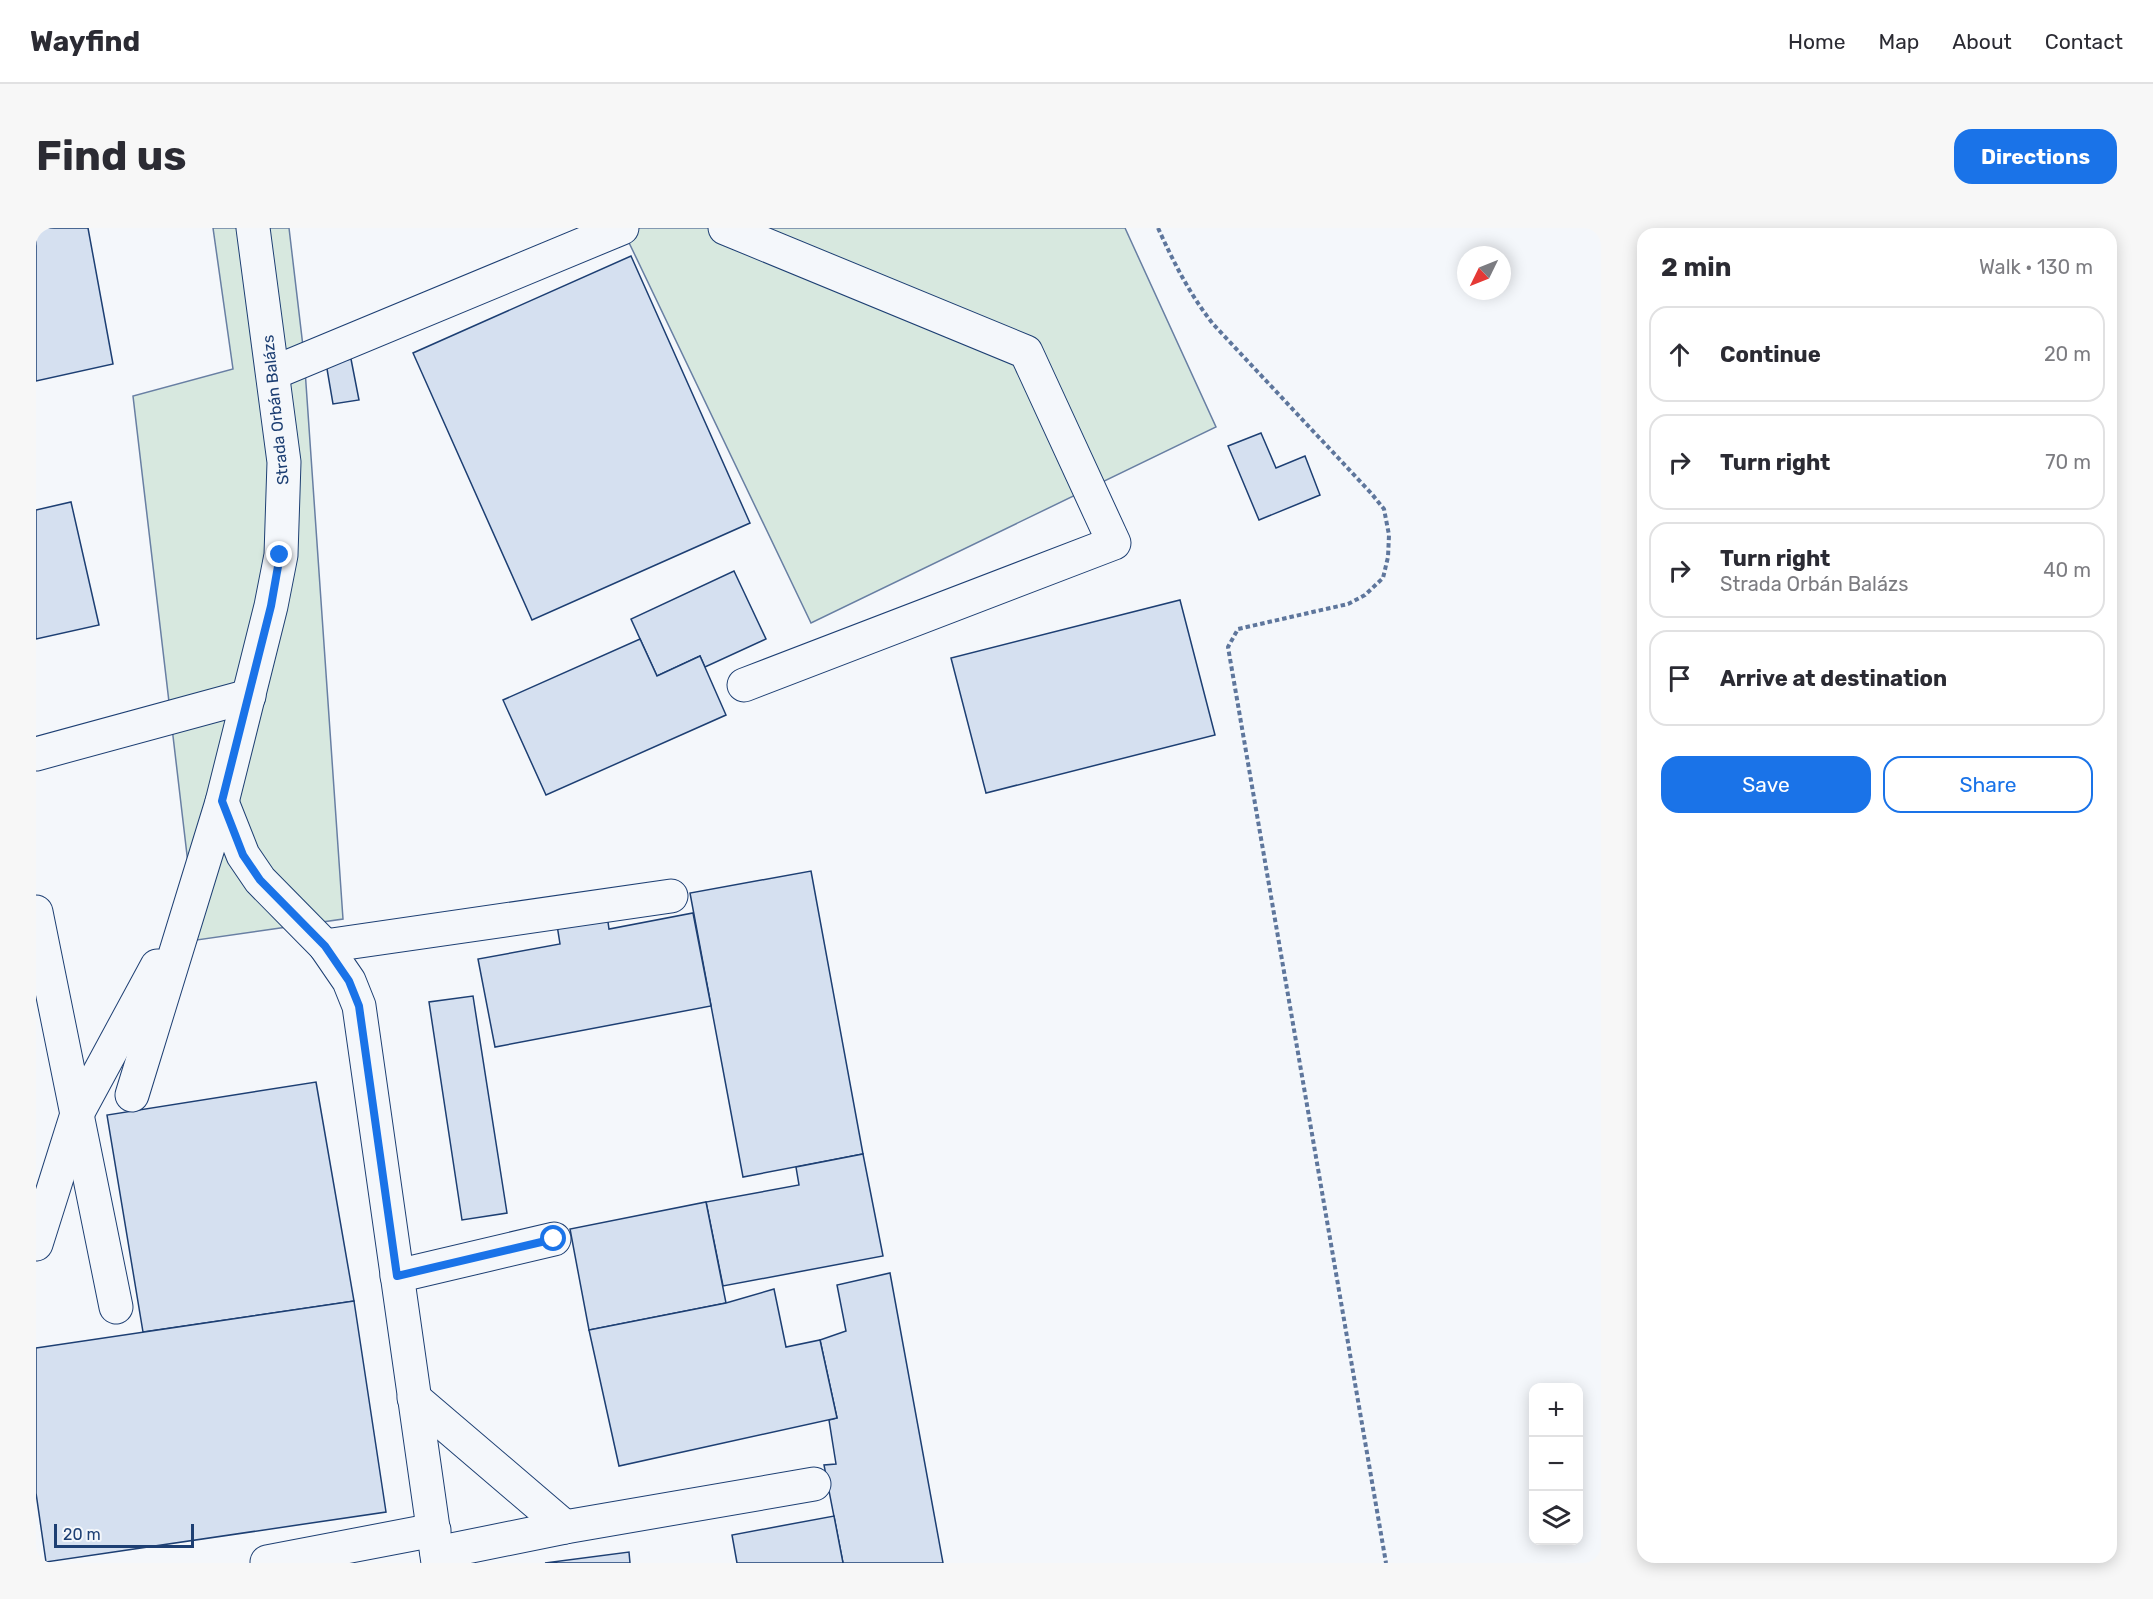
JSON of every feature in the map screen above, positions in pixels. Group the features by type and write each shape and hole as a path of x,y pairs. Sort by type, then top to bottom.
{"street":[{"name":"Strada Orbán Balázs","path":"191,904 222,801 249,696 271,606 280,555 284,462 253,228"},
{"path":"273,374 622,228"},
{"path":"725,228 1026,352 1113,543 744,685"},
{"path":"36,754 249,696"},
{"path":"222,801 243,855 260,880 325,946 349,981 359,1006 436,1549"},
{"path":"325,946 671,896"},
{"path":"132,1095 191,904"},
{"path":"36,1244 77,1114 191,904"},
{"path":"36,912 116,1307"},
{"path":"397,1276 554,1239"},
{"path":"414,1398 565,1527"},
{"path":"267,1562 436,1549 814,1484"}],"path":[{"path":"1158,228 1178,272 1213,324 1371,493 1384,509 1389,535 1388,557 1383,578 1365,595 1348,604 1238,629 1228,647 1386,1563"}],"shaded area":[{"path":"213,228 289,228 304,355 343,919 197,940 133,396 233,369"},
{"path":"622,228 1125,228 1216,427 811,623"}],"building":[{"path":"36,228 88,228 113,364 36,381"},
{"path":"631,256 750,523 532,620 413,353"},
{"path":"351,359 359,400 333,404 326,363"},
{"path":"1261,433 1276,468 1305,456 1320,495 1259,520 1228,446"},
{"path":"71,502 99,625 36,639 36,510"},
{"path":"734,571 766,639 705,667 700,656 657,676 631,619"},
{"path":"1180,600 1215,735 986,793 951,658"},
{"path":"640,639 657,676 700,656 726,715 546,795 503,700"},
{"path":"811,871 863,1154 743,1177 690,893"},
{"path":"693,913 711,1006 495,1047 478,959 560,944 557,925 607,915 609,929"},
{"path":"473,996 507,1213 462,1220 429,1002"},
{"path":"316,1082 354,1301 143,1332 107,1115"},
{"path":"863,1154 883,1256 723,1286 706,1202 799,1185 796,1167"},
{"path":"706,1202 726,1303 589,1330 570,1229"},
{"path":"890,1273 943,1563 843,1563 824,1465 836,1464 829,1420 837,1418 820,1340 846,1331 837,1285"},
{"path":"774,1289 786,1347 820,1340 837,1418 619,1466 589,1330 726,1303"},
{"path":"354,1301 386,1512 46,1562 36,1493 36,1348"},
{"path":"834,1516 843,1563 737,1563 732,1535"},
{"path":"629,1552 630,1563 545,1563"}],"route":[{"path":"280,555 271,606 222,801 243,855 260,880 325,946 349,981 359,1006 397,1276 554,1239"}]}
